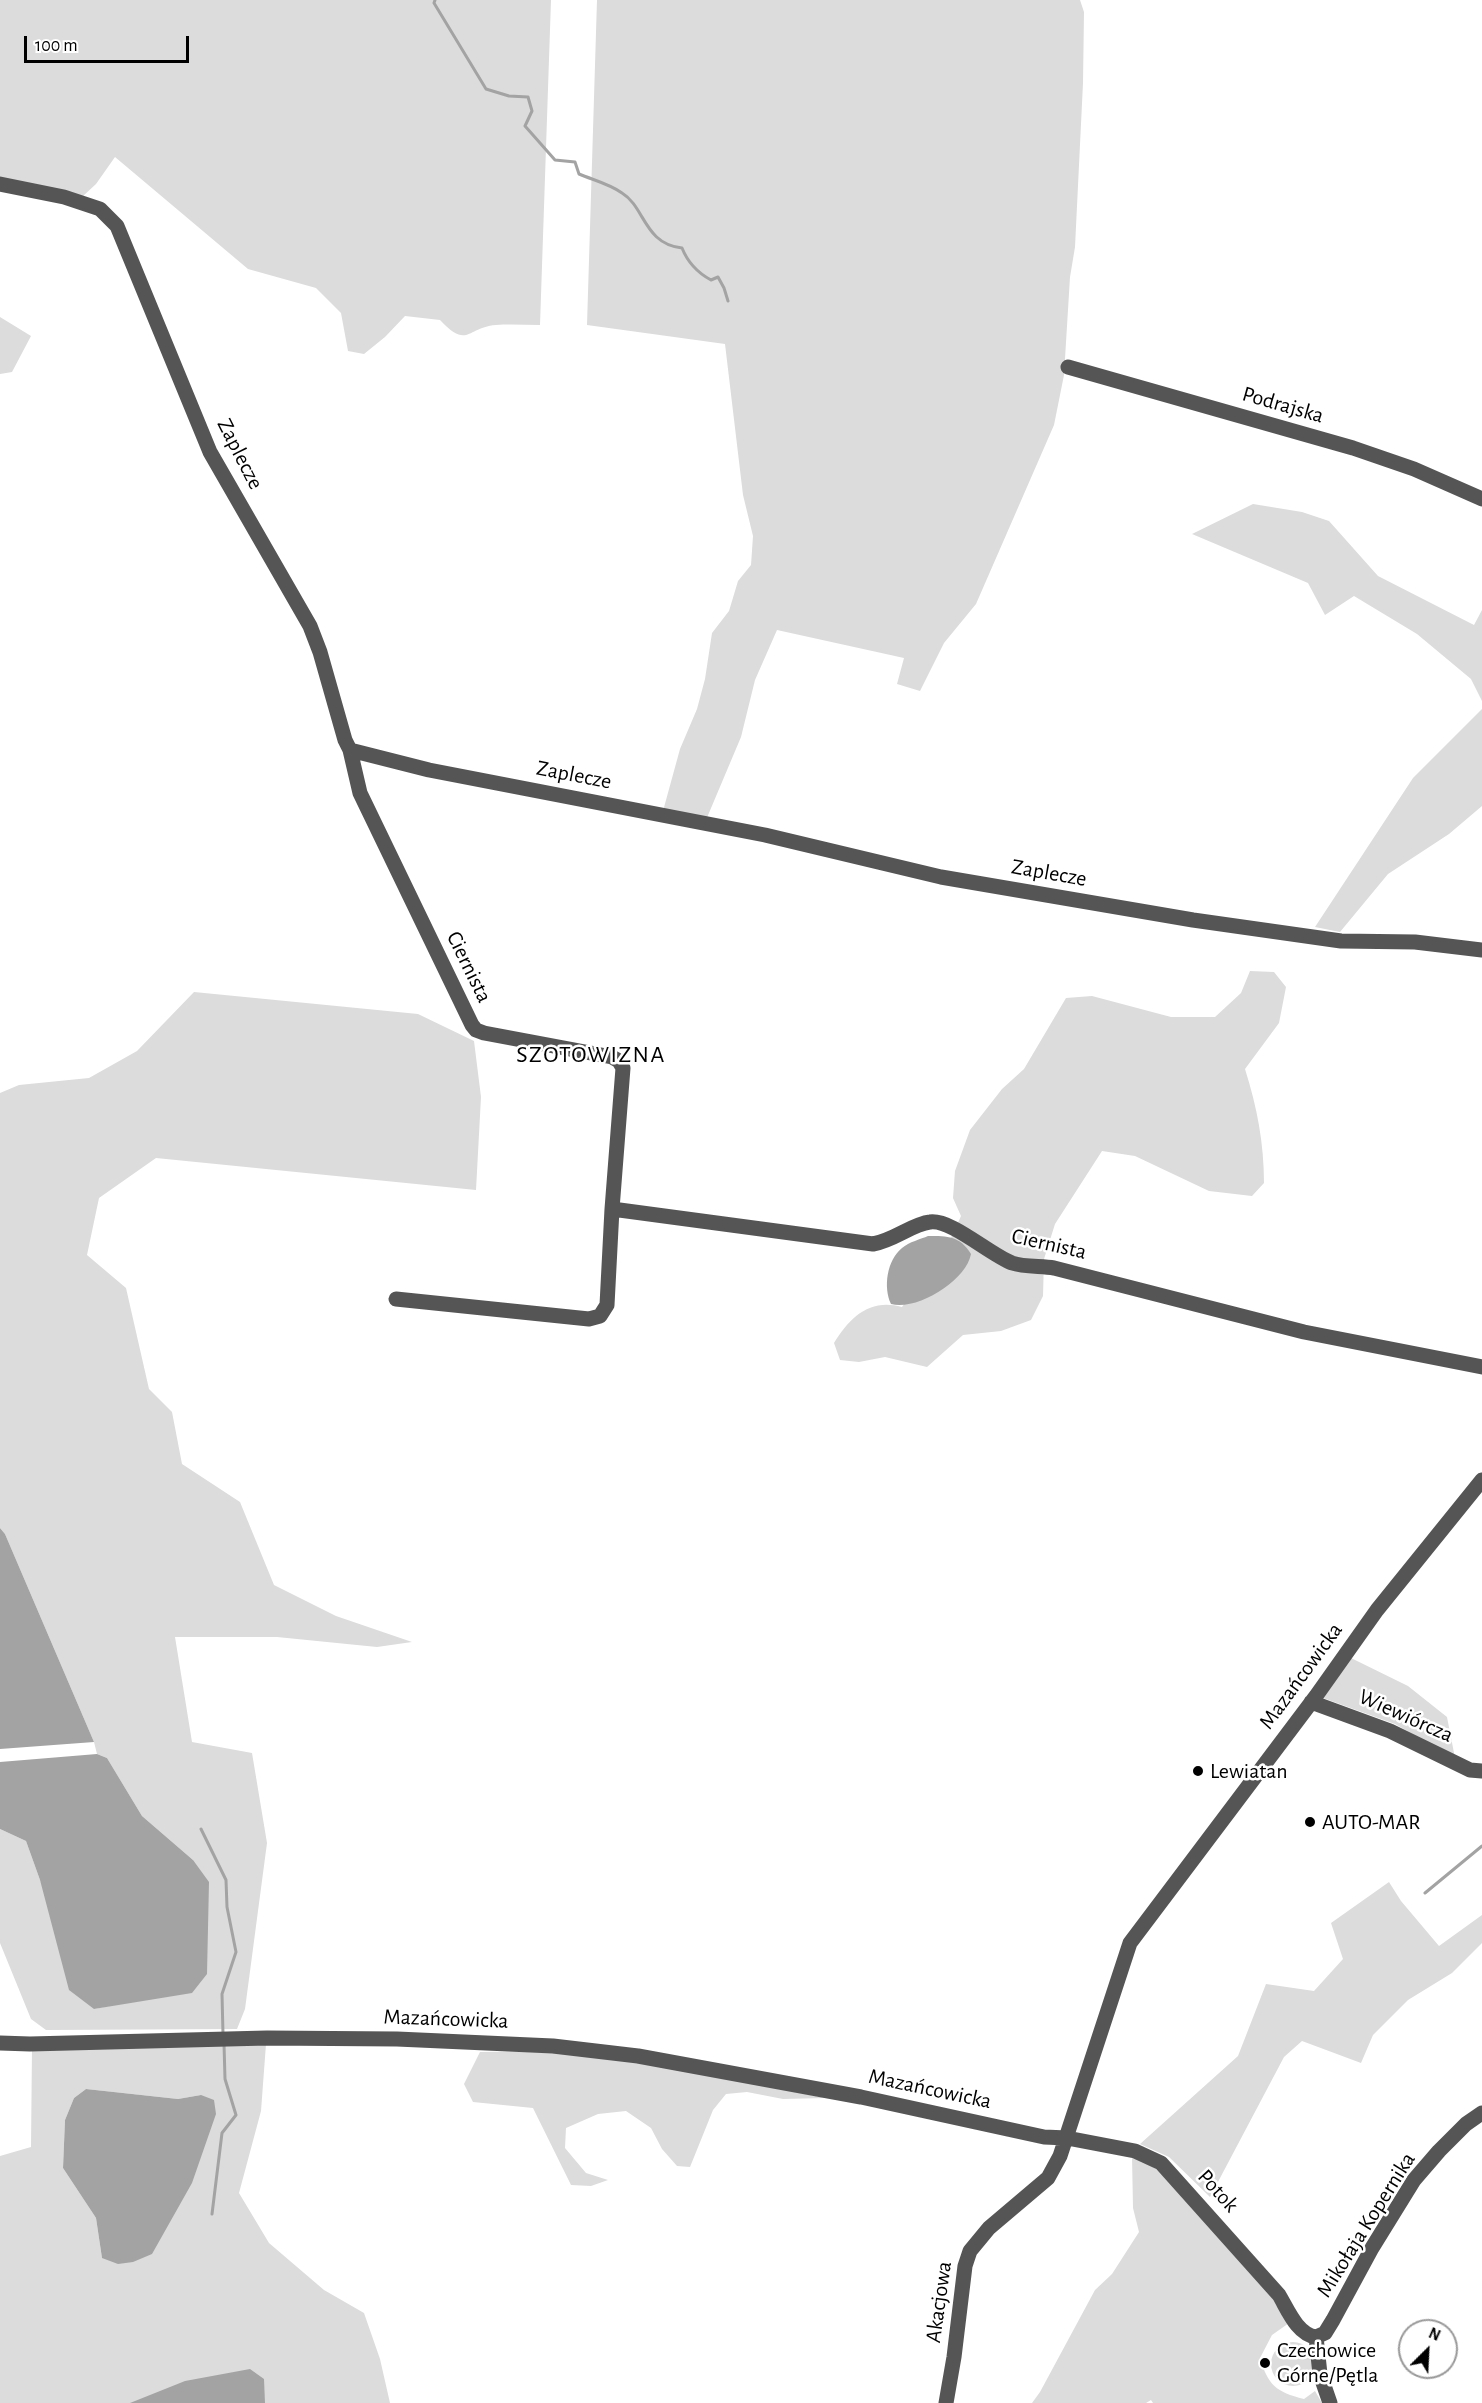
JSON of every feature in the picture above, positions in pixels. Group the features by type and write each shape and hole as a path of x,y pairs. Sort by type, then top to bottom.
{"street":[{"name":"Zaplecze","path":"0,184 64,197 100,209 117,226 210,452 310,626 350,750 429,770 765,835 941,877 1193,920 1330,939 1415,942 1482,950"},
{"name":"Podrajska","path":"1068,367 1353,448 1414,469 1482,499"},
{"name":"Ciernista","path":"350,750 360,794 472,1025 484,1033 612,1057 619,1061 622,1068 607,1305 600,1316 589,1319 396,1299"},
{"name":"Ciernista","path":"612,1209 873,1244 889,1242 930,1222 951,1225 978,1245 1014,1264 1054,1268 1304,1332 1482,1366"},
{"name":"Mazańcowicka","path":"0,2043 397,2039 553,2046 638,2056 861,2097 1044,2137 1067,2138 1130,1943 1377,1610 1482,1480"},
{"name":"Wiewiórcza","path":"1311,1702 1390,1731 1470,1770 1482,1772"},
{"name":"Mikołaja Kopernika","path":"1316,2337 1325,2333 1372,2248 1414,2180 1466,2124 1482,2113"},
{"name":"Potok","path":"1067,2138 1134,2151 1161,2163 1279,2295 1300,2328 1305,2333 1316,2337"},
{"name":"Akacjowa","path":"946,2403 965,2266 970,2251 989,2228 1048,2178 1067,2138"},
{"path":"1316,2337 1320,2374 1330,2403"}],"shaded area":[{"path":"0,0 551,0 540,325 496,325 462,335 456,334 440,320 405,316 385,337 364,354 348,351 341,313 316,288 248,269 115,157 96,184 82,197 0,178"},
{"path":"597,0 1080,0 1084,12 1075,247 1070,277 1064,375 1054,425 976,604 944,643 920,691 897,684 904,658 777,630 755,680 741,737 706,820 663,811 680,749 697,709 705,679 712,633 729,611 738,581 751,565 753,536 743,495 725,344 587,325"},
{"path":"0,317 31,336 12,372 0,374"},
{"path":"1253,504 1302,512 1329,521 1378,576 1474,625 1482,610 1482,701 1471,679 1417,634 1354,596 1325,615 1308,583 1192,534"},
{"path":"1482,709 1482,806 1449,834 1388,874 1340,932 1315,927 1413,778"},
{"path":"1250,971 1274,972 1286,987 1279,1023 1245,1069 1259,1125 1264,1168 1264,1183 1252,1196 1209,1191 1135,1156 1102,1151 1055,1224 1044,1259 1043,1296 1031,1320 1001,1331 963,1335 927,1367 885,1357 859,1362 840,1360 834,1343 847,1325 862,1312 880,1305 902,1307 952,1236 961,1216 953,1198 955,1171 970,1130 1002,1089 1024,1069 1066,998 1092,996 1171,1017 1215,1017 1241,993"},
{"path":"194,992 418,1014 474,1041 481,1097 476,1190 156,1158 99,1198 87,1255 126,1288 149,1389 172,1412 182,1464 240,1502 274,1585 336,1616 412,1642 377,1647 277,1637 175,1637 192,1742 252,1753 267,1843 245,2009 237,2029 46,2030 31,2019 0,1943 0,1829 26,1841 94,2009 145,1999 193,1860 142,1816 107,1758 97,1754 94,1742 5,1534 0,1528 0,1093 19,1085 89,1078 137,1051"},
{"path":"928,1236 958,1240 971,1254 967,1264 950,1284 939,1292 914,1303 891,1304 887,1282 893,1259 911,1242"},
{"path":"0,1528 5,1534 94,1742 0,1749"},
{"path":"1351,1658 1408,1686 1447,1717 1455,1758 1395,1724 1323,1698"},
{"path":"97,1754 107,1758 142,1816 193,1860 209,1882 207,1974 192,1993 94,2009 69,1990 40,1880 26,1841 0,1829 0,1762"},
{"path":"1389,1882 1401,1901 1439,1946 1482,1915 1482,1943 1452,1973 1408,2000 1373,2035 1361,2063 1302,2041 1284,2057 1210,2197 1169,2157 1140,2144 1238,2056 1266,1984 1314,1991 1343,1959 1331,1923"},
{"path":"266,2044 261,2111 239,2193 269,2243 324,2290 364,2313 380,2359 390,2403 0,2403 0,2156 31,2147 32,2048","holes":["86,2089 178,2099 201,2095 102,2258 96,2218 63,2168 65,2120 74,2098"]},
{"path":"553,2051 639,2062 826,2098 783,2099 747,2092 726,2094 713,2110 690,2167 677,2166 662,2149 651,2128 626,2111 598,2114 566,2128 565,2148 586,2173 608,2180 591,2186 571,2185 533,2108 473,2102 464,2084 480,2052"},
{"path":"86,2089 178,2099 201,2095 214,2100 216,2114 192,2183 152,2254 133,2262 118,2264 102,2258 96,2218 63,2168 65,2120 74,2098"},
{"path":"1132,2156 1160,2171 1256,2275 1289,2323 1272,2335 1260,2358 1270,2381 1280,2390 1304,2399 1315,2391 1322,2403 1153,2403 1151,2400 1146,2403 1032,2403 1095,2290 1112,2274 1139,2232 1133,2208"},
{"path":"1293,2342 1308,2349 1315,2364 1308,2379 1293,2386 1278,2379 1271,2364 1278,2349"},
{"path":"250,2369 264,2379 265,2403 130,2403 185,2381"}],"waterway":[{"path":"435,0 434,3 486,89 509,96 528,97 532,111 525,126 555,160 575,162 579,174 607,185 630,199 652,233 669,245 682,248 690,263 706,277 711,280 718,277 728,301"},
{"path":"201,1829 226,1880 227,1907 236,1952 222,1994 223,2034"},
{"path":"1425,1893 1482,1846"},
{"path":"212,2214 222,2133 236,2115 225,2079 224,2044"}],"place":[{"name":"Lewiatan","path":"1198,1771"},
{"name":"AUTO-MAR","path":"1310,1822"},
{"name":"Czechowice Górne/Pętla","path":"1265,2363"}],"district":[{"name":"SZOTOWIZNA","path":"591,1055"}]}
